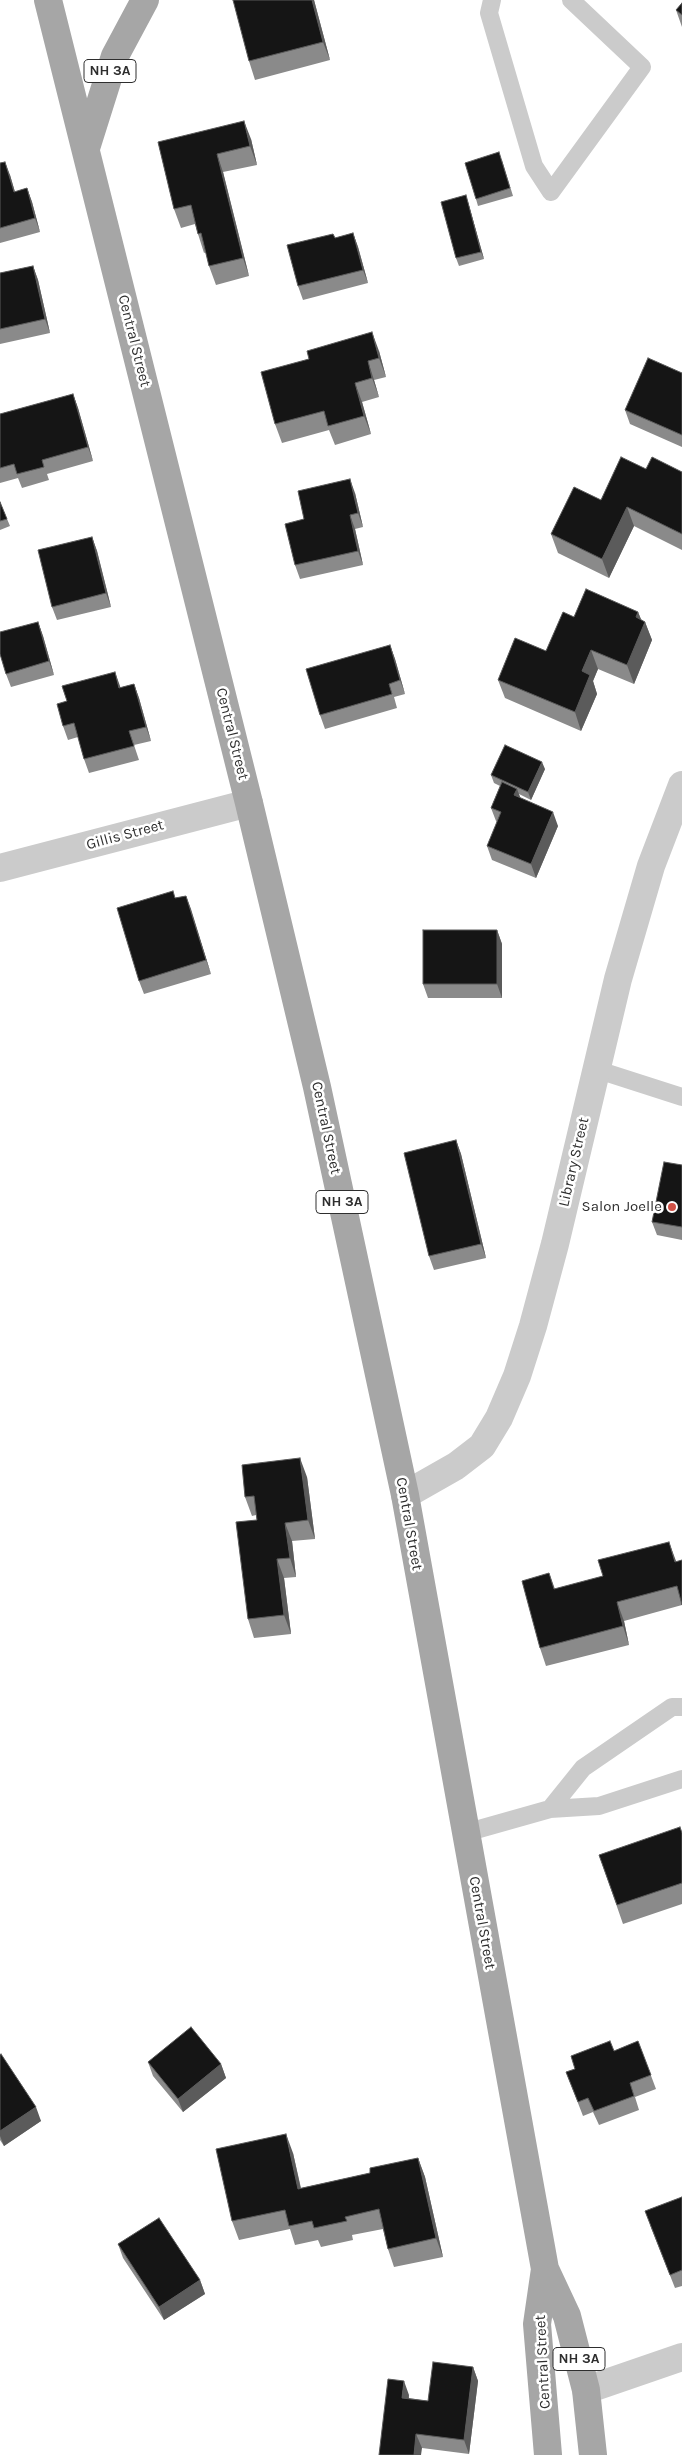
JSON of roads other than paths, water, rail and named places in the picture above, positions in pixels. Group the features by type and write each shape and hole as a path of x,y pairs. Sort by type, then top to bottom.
{"main road":[{"name":"Central Street","path":"48,0 249,803 317,1087 404,1495 545,2268 567,2316 586,2390 593,2455"},
{"name":"NH 3A","path":"86,148 114,56 145,0"},
{"name":"Central Street","path":"545,2268 538,2324 548,2455"}],"street":[{"name":"Library Street","path":"404,1495 456,1466 482,1446 499,1418 517,1376 533,1326 618,979 651,866 682,785"},
{"name":"Gillis Street","path":"0,868 249,803"},
{"path":"586,2390 682,2357"}],"lane":[{"path":"492,0 489,13 534,166 551,192 642,67 571,0"},
{"path":"595,1069 682,1097"},
{"path":"550,1809 583,1768 665,1711 672,1707 682,1707"},
{"path":"465,1833 550,1809 599,1806 682,1778"}],"place":[{"name":"Salon Joelle","path":"672,1207"}]}
